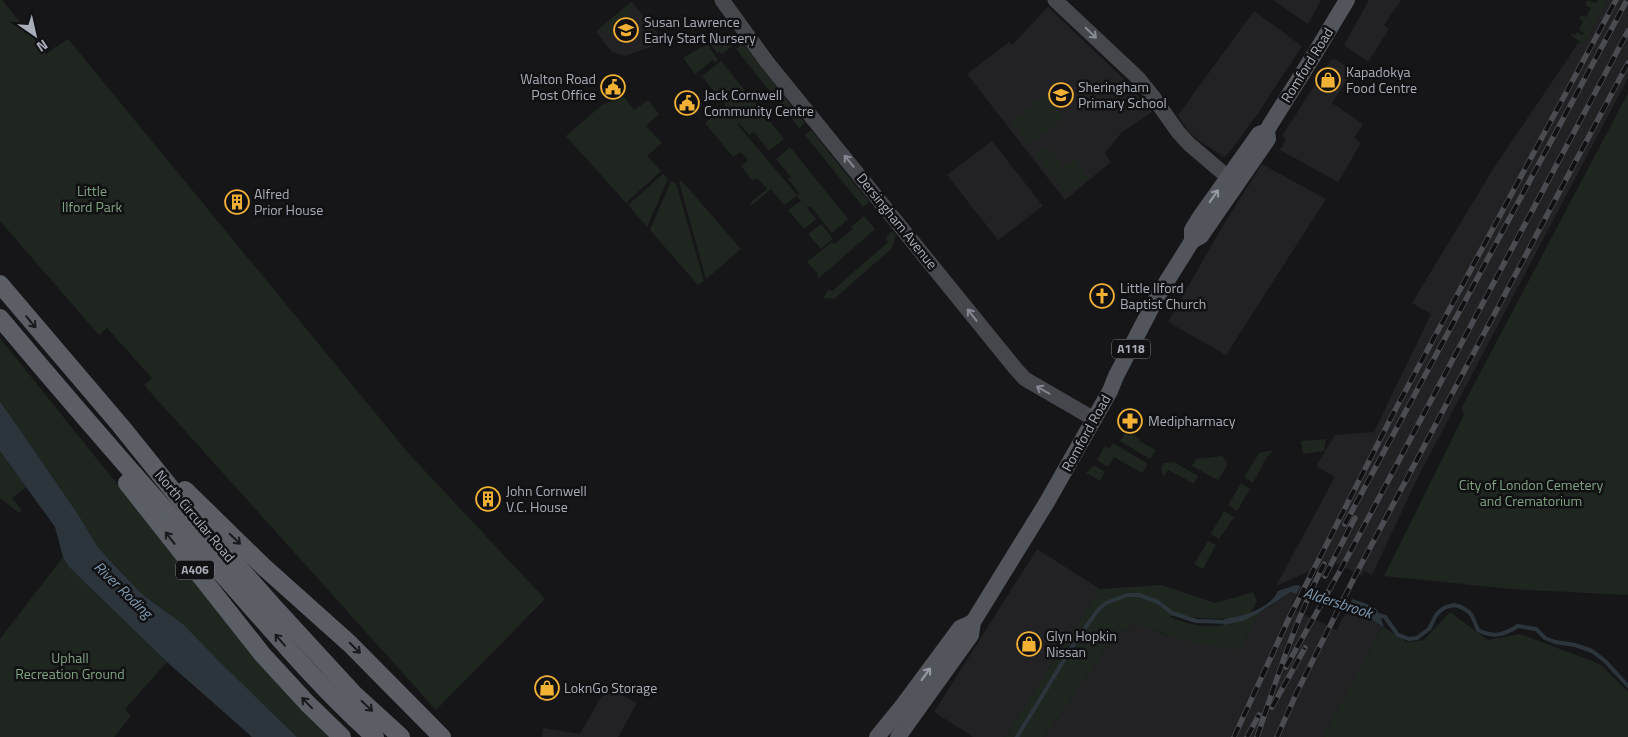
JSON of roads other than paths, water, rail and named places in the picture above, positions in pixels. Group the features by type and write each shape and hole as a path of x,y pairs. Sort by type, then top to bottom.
{"highway":[{"name":"North Circular Road","path":"0,284 120,425 190,512 269,614 307,671 347,712 375,737"},
{"name":"North Circular Road","path":"0,318 61,391 269,614 401,737"},
{"name":"A406","path":"61,391 107,458 240,628 307,703 342,737"},
{"name":"A406","path":"120,425 264,567 350,644 442,737"}],"main road":[{"name":"Dersingham Avenue","path":"722,0 767,62 1015,368 1025,379 1094,419"},
{"path":"1055,0 1138,78 1189,144 1232,180"},
{"name":"Romford Road","path":"898,737 969,638 973,622 1048,502 1110,391 1157,297 1192,241 1202,236 1232,180 1268,139 1267,131 1347,0"},
{"name":"Romford Road","path":"877,737 960,628 973,622"}],"water":[{"name":"River Roding","path":"0,401 77,513 97,546 143,595 183,624 297,737 252,737 167,662 69,567 63,557 55,527 0,451"},
{"path":"1296,585 1370,606 1376,609 1380,615 1384,627 1361,613 1291,592 1243,621 1224,625 1224,619 1255,611 1269,603 1278,591"}],"waterway":[{"name":"Aldersbrook","path":"1017,737 1075,642 1098,610 1106,603 1127,595 1139,595 1158,602 1172,613 1196,621 1229,622"},
{"name":"Aldersbrook","path":"1375,614 1385,617 1398,635 1409,639 1417,638 1429,629 1436,615 1441,610 1454,605 1469,612 1478,630 1483,632 1494,635 1508,632 1518,626 1536,629 1545,638 1555,642 1575,645 1592,651 1605,661 1628,686"}],"railway":[{"path":"1234,737 1289,618 1393,414 1616,0"},
{"path":"1345,524 1627,0"},
{"path":"1286,667 1341,569 1628,31"},
{"path":"1277,737 1297,692 1355,576 1628,63"},
{"path":"1325,576 1355,518"},
{"path":"1257,737 1296,627 1324,564"},
{"path":"1272,707 1305,648"},
{"path":"1247,737 1259,715"}],"place":[{"name":"Susan Lawrence Early Start Nursery","path":"626,30"},
{"name":"Kapadokya Food Centre","path":"1328,80"},
{"name":"Walton Road Post Office","path":"613,87"},
{"name":"Sheringham Primary School","path":"1061,95"},
{"name":"Jack Cornwell Community Centre","path":"687,103"},
{"name":"Alfred Prior House","path":"237,202"},
{"name":"Little Ilford Baptist Church","path":"1102,296"},
{"name":"Medipharmacy","path":"1130,421"},
{"name":"John Cornwell V.C. House","path":"488,499"},
{"name":"Glyn Hopkin Nissan","path":"1029,644"},
{"name":"LoknGo Storage","path":"547,688"}],"park label":[{"name":"Little Ilford Park","path":"92,200"},
{"name":"City of London Cemetery and Crematorium","path":"1531,494"},
{"name":"Uphall Recreation Ground","path":"70,666"}]}
